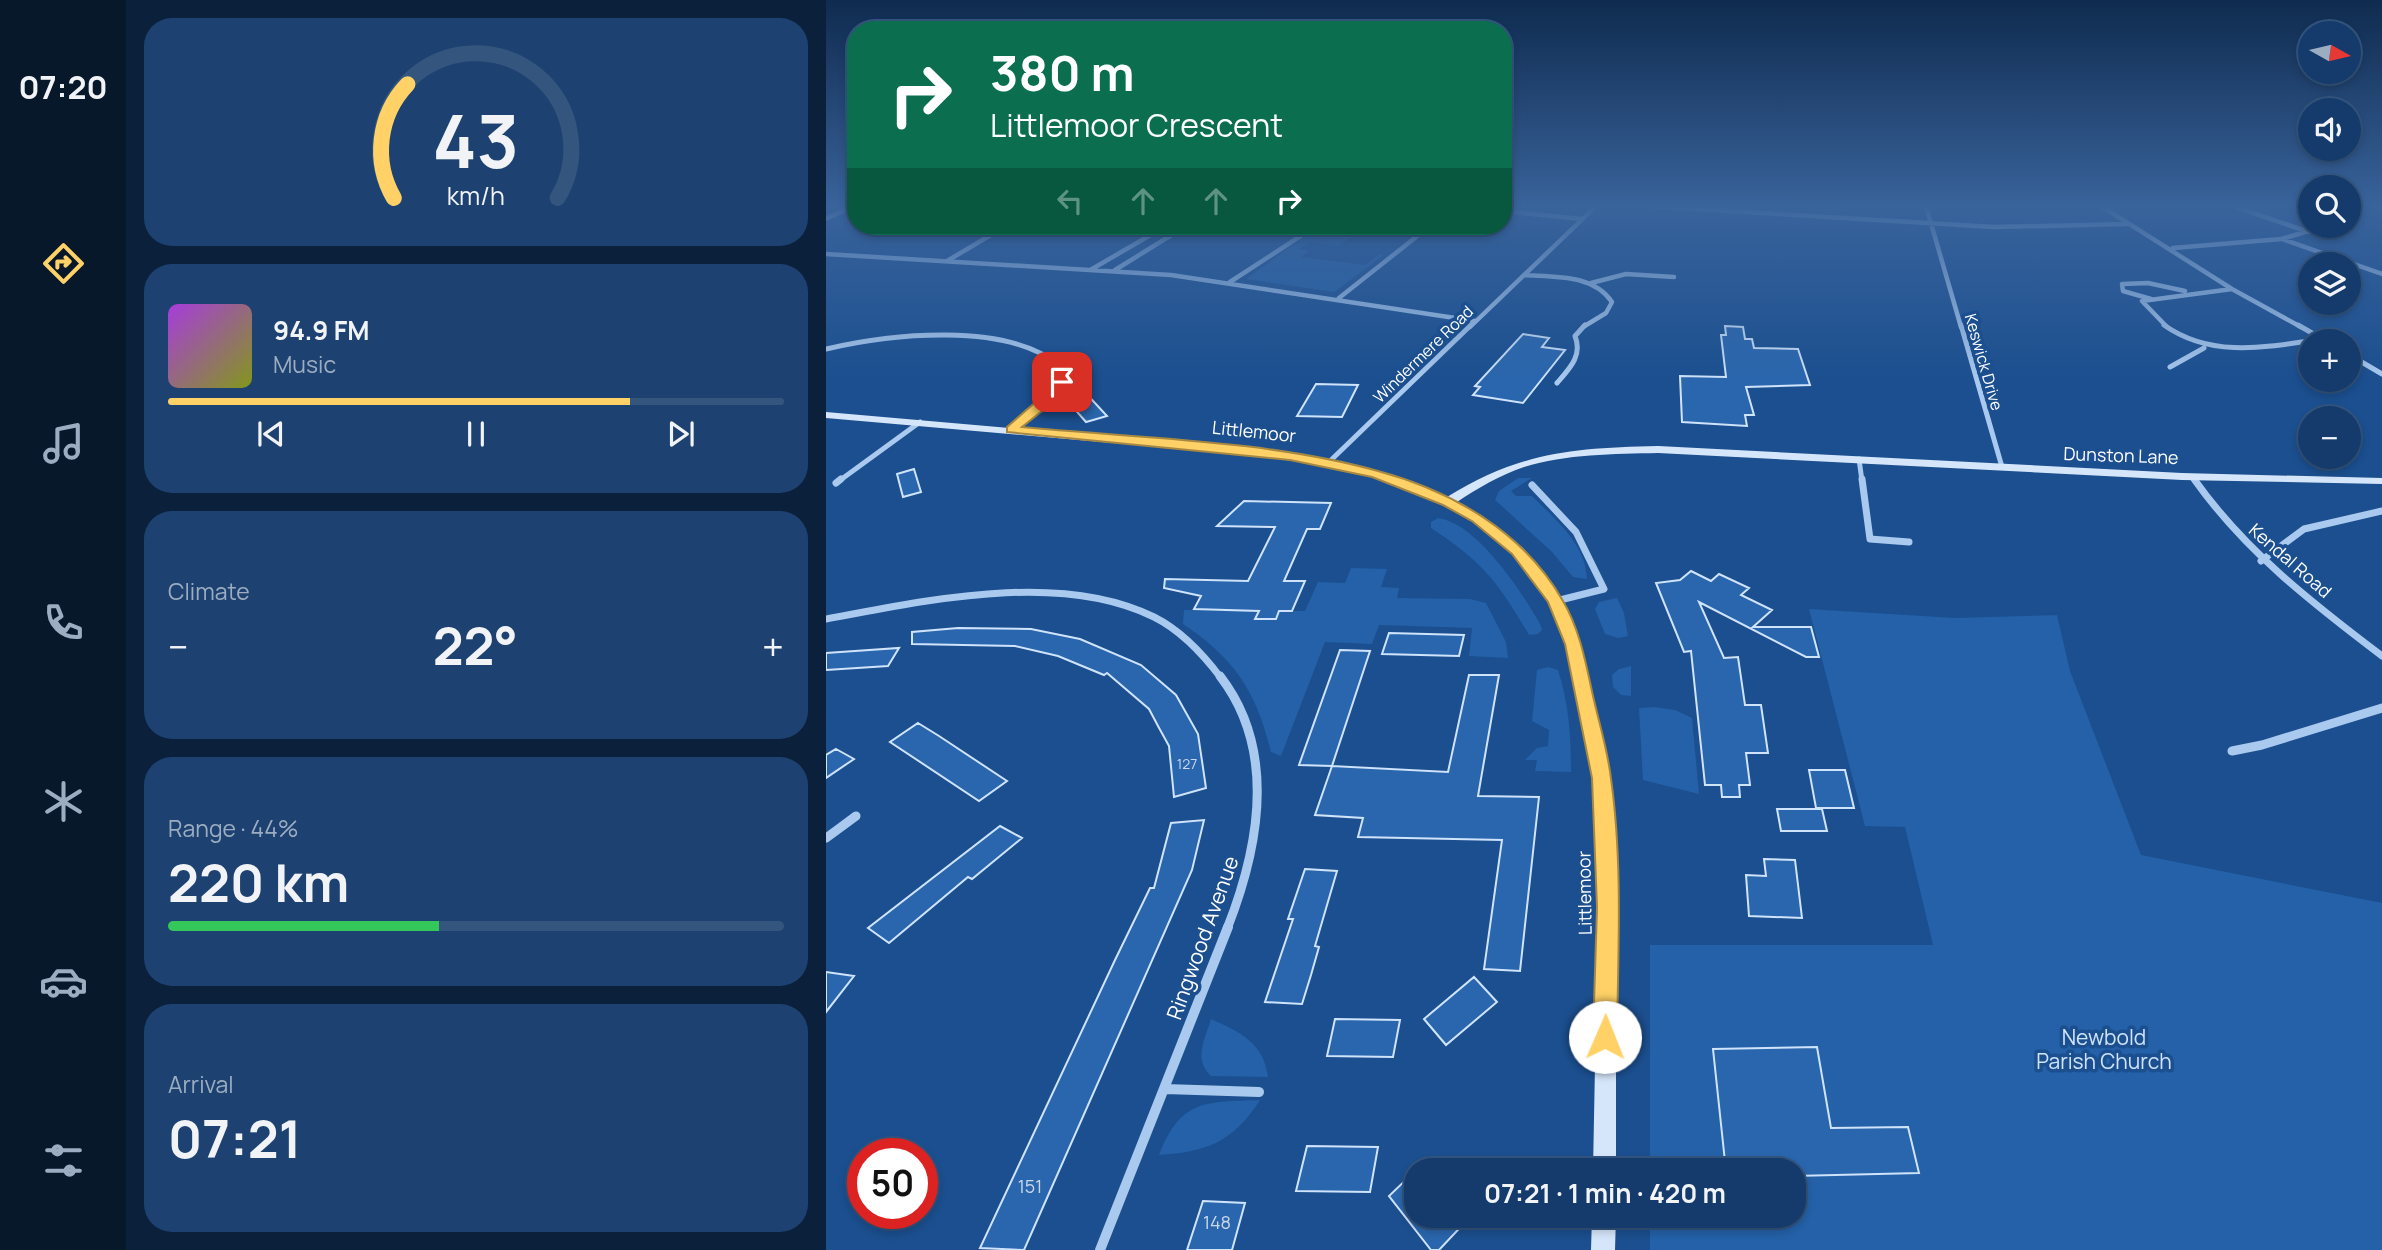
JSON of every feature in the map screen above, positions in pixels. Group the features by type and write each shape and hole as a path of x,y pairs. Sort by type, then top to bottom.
{"main road":[{"name":"Littlemoor","path":"826,415 1260,453 1328,463 1396,480 1448,502 1477,518 1518,551 1556,601 1573,644 1602,778 1607,907 1604,1158"},
{"name":"Dunston Lane","path":"1448,502 1507,469 1543,459 1637,451 1704,450 2192,477 2382,481"},
{"path":"1604,1228 1604,1250"}],"street":[{"path":"995,264 1092,269 1230,282 1475,321"},
{"path":"1092,269 1100,264"},
{"path":"1114,271 1125,264"},
{"path":"1230,282 1257,264"},
{"path":"1339,298 1381,264"},
{"name":"Windermere Road","path":"1328,463 1535,264"},
{"name":"Keswick Drive","path":"1943,264 2002,467"},
{"path":"2196,264 2232,289 2304,329"},
{"path":"2354,264 2382,274"},
{"path":"1662,276 1665,270"},
{"path":"1524,275 1591,283 1626,274 1674,277"},
{"path":"1557,383 1579,354 1581,347 1575,336 1579,328 1611,308 1609,295 1591,283"},
{"path":"2152,299 2123,291 2122,284 2148,283 2192,293"},
{"path":"2232,289 2142,301 2150,314 2179,337 2204,348 2250,348 2298,343"},
{"path":"826,349 898,337 931,336 1014,344 1044,353 1060,366 1062,382 1048,400 1011,430"},
{"path":"2170,367 2204,348"},
{"path":"2361,362 2382,374"},
{"path":"836,483 920,422"},
{"path":"1859,459 1870,539 1909,542"},
{"name":"Kendal Road","path":"2192,477 2212,508 2261,561 2382,656"},
{"path":"1532,485 1570,521 1589,550 1604,589 1556,601"},
{"path":"2261,561 2304,529 2382,511"},
{"name":"Ringwood Avenue","path":"826,619 910,602 982,594 1085,598 1146,613 1192,642 1229,684 1255,747 1259,795 1257,835 1243,889 1100,1250"},
{"path":"2232,751 2262,745 2382,708"},
{"path":"826,838 856,816"},
{"path":"1165,1089 1259,1092"}],"green space":[{"path":"1266,264 1371,264 1334,292 1246,279"},
{"path":"1518,478 1532,478 1511,491 1516,496 1532,496 1568,533 1581,554 1587,579 1573,577 1552,552 1495,500 1499,491"},
{"path":"1438,518 1468,532 1497,561 1540,624 1542,630 1538,634 1529,635 1508,600 1477,563 1431,528 1431,522"},
{"path":"1351,568 1387,569 1381,587 1399,588 1397,598 1470,599 1486,603 1506,642 1508,658 1469,656 1472,628 1379,625 1372,644 1325,642 1281,756 1271,752 1258,711 1241,678 1217,650 1183,624 1184,610 1259,611 1255,619 1275,619 1279,611 1305,611 1318,582 1345,583"},
{"path":"1617,598 1624,613 1628,636 1618,638 1605,634 1595,609 1599,602"},
{"name":"Newbold Parish Church","path":"1809,609 1955,618 2057,615 2070,671 2141,855 2382,903 2382,1250 1650,1250 1650,1228 1806,1228 1806,1158 1650,1158 1650,945 1933,945 1905,827 1865,826"},
{"path":"1631,666 1631,696 1621,695 1613,687 1612,675 1619,669"},
{"path":"1548,667 1558,670 1565,695 1571,772 1535,771 1537,760 1525,760 1537,748 1548,746 1549,730 1532,721 1537,670"},
{"path":"1639,708 1675,710 1692,718 1699,794 1643,780"},
{"path":"1211,1019 1241,1034 1256,1047 1266,1065 1268,1077 1211,1076 1203,1063 1202,1049"},
{"path":"1260,1100 1240,1126 1217,1142 1191,1151 1159,1155 1176,1123 1197,1107"}],"building":[{"path":"1725,326 1743,327 1745,339 1752,339 1754,348 1798,349 1810,385 1746,387 1754,415 1745,415 1747,426 1682,422 1680,376 1726,377 1721,335 1726,335"},
{"path":"1523,334 1549,338 1542,347 1565,350 1523,403 1473,395 1480,387 1475,386"},
{"path":"1316,384 1358,385 1342,417 1297,416"},
{"path":"1082,389 1107,416 1086,422 1071,405"},
{"path":"914,469 921,492 903,497 897,474"},
{"path":"1244,501 1331,503 1320,529 1307,529 1284,581 1305,581 1292,611 1279,611 1276,619 1255,619 1259,611 1194,609 1201,596 1164,588 1165,579 1248,581 1275,527 1217,526"},
{"path":"1691,571 1711,581 1719,574 1749,588 1741,595 1772,610 1753,627 1811,627 1819,657 1806,657 1699,602 1724,658 1738,657 1745,705 1761,705 1768,753 1746,753 1750,785 1739,785 1740,797 1722,797 1721,785 1705,785 1691,651 1684,652 1656,583 1680,580"},
{"path":"958,628 1031,629 1080,639 1141,665 1176,695 1198,734 1206,788 1174,797 1169,746 1149,709 1107,673 1104,675 1058,656 1015,646 912,644 912,632"},
{"path":"1389,633 1464,635 1459,656 1382,654"},
{"path":"899,648 888,666 826,670 826,653"},
{"path":"1340,650 1370,651 1332,766 1299,765"},
{"path":"1469,675 1499,675 1478,796 1539,797 1520,971 1484,969 1502,840 1358,837 1363,818 1315,815 1332,766 1448,772"},
{"path":"918,723 1007,781 979,801 890,742"},
{"path":"836,749 854,759 826,778 826,755"},
{"path":"1809,770 1845,770 1854,808 1816,808"},
{"path":"1777,809 1822,809 1827,831 1781,831"},
{"path":"1204,820 1192,870 1024,1250 980,1248 1115,960 1150,888 1154,888 1171,823"},
{"path":"1000,826 1022,838 972,879 968,877 889,943 868,928"},
{"path":"1764,859 1795,860 1802,918 1749,916 1746,875 1766,876"},
{"path":"1305,869 1337,871 1315,946 1319,947 1311,975 1302,1004 1265,1002 1293,919 1288,919"},
{"path":"826,972 854,976 826,1012"},
{"path":"1474,977 1497,1002 1446,1045 1424,1019"},
{"path":"1335,1019 1400,1020 1393,1057 1327,1056"},
{"path":"1817,1047 1831,1128 1908,1127 1919,1173 1806,1176 1806,1158 1725,1158 1713,1049"},
{"path":"1307,1146 1378,1147 1370,1192 1296,1191"},
{"path":"1404,1182 1404,1215 1389,1196"},
{"path":"1203,1201 1245,1203 1232,1250 1187,1250"},
{"path":"1414,1228 1460,1228 1439,1250 1431,1250"}],"route":[{"path":"1062,382 1048,400 1011,430 1290,456 1376,474 1448,502 1477,518 1518,551 1556,601 1573,644 1602,778 1607,907 1605,1037"}]}
